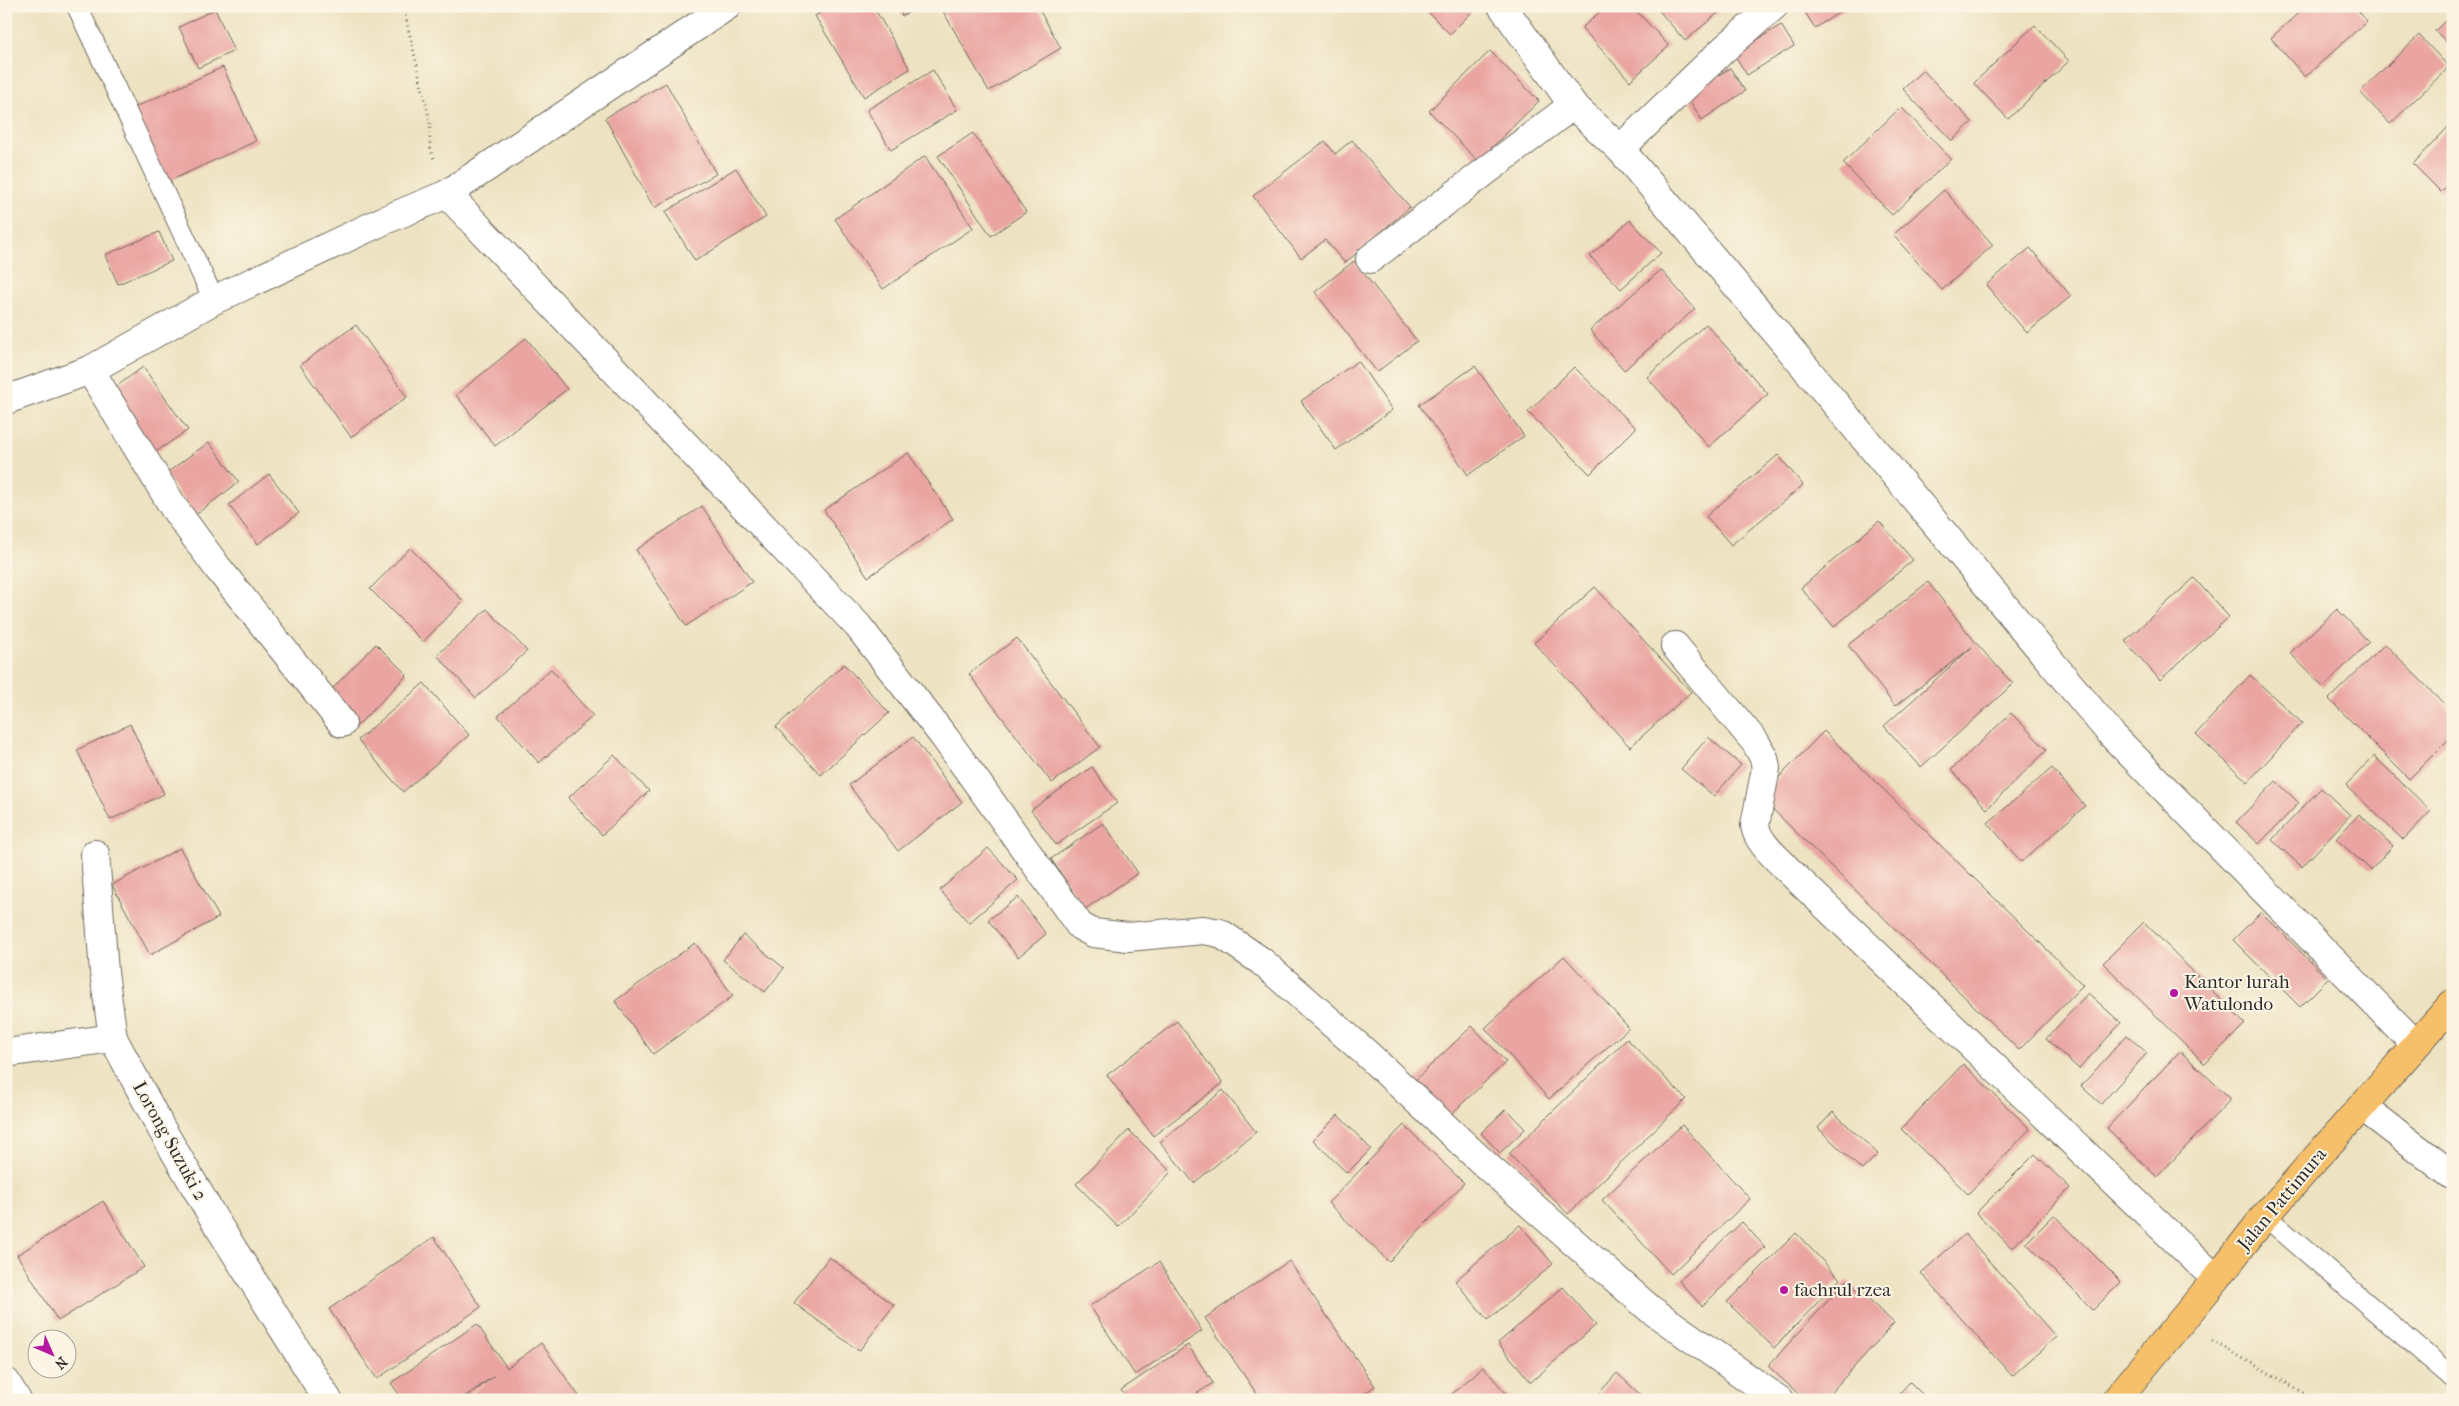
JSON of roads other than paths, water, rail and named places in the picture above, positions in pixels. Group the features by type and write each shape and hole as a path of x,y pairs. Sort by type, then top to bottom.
{"highway":[{"name":"Jalan Pattimura","path":"2116,1400 2216,1279 2265,1216 2453,1003"}],"street":[{"path":"6,400 90,370 214,300 385,220 447,194 727,6"},
{"path":"1502,6 1573,105 1620,149 1759,312 2112,735 2415,1044"},
{"path":"1620,149 1723,50 1774,6"},
{"path":"1370,259 1573,105"},
{"path":"447,194 858,626 946,738 1080,926 1093,933 1128,937 1203,930 1220,933 1261,961 1366,1053 1489,1168 1650,1309 1779,1400"},
{"path":"90,370 174,508 223,575 342,723"},
{"path":"1675,646 1756,743 1764,758 1766,768 1755,825 1756,832 1764,845 1985,1060 2216,1279"},
{"name":"Lorong Suzuki 2","path":"95,854 104,972 113,1038 161,1128 214,1219 328,1400"},
{"path":"6,1053 113,1038"},
{"path":"2362,1107 2453,1176"},
{"path":"6,1382 17,1400"}],"lane":[{"path":"77,6 214,300"},
{"path":"2265,1216 2453,1378"}],"place":[{"name":"Kantor lurah Watulondo","path":"2174,993"},
{"name":"fachrul rzea","path":"1784,1290"}]}
